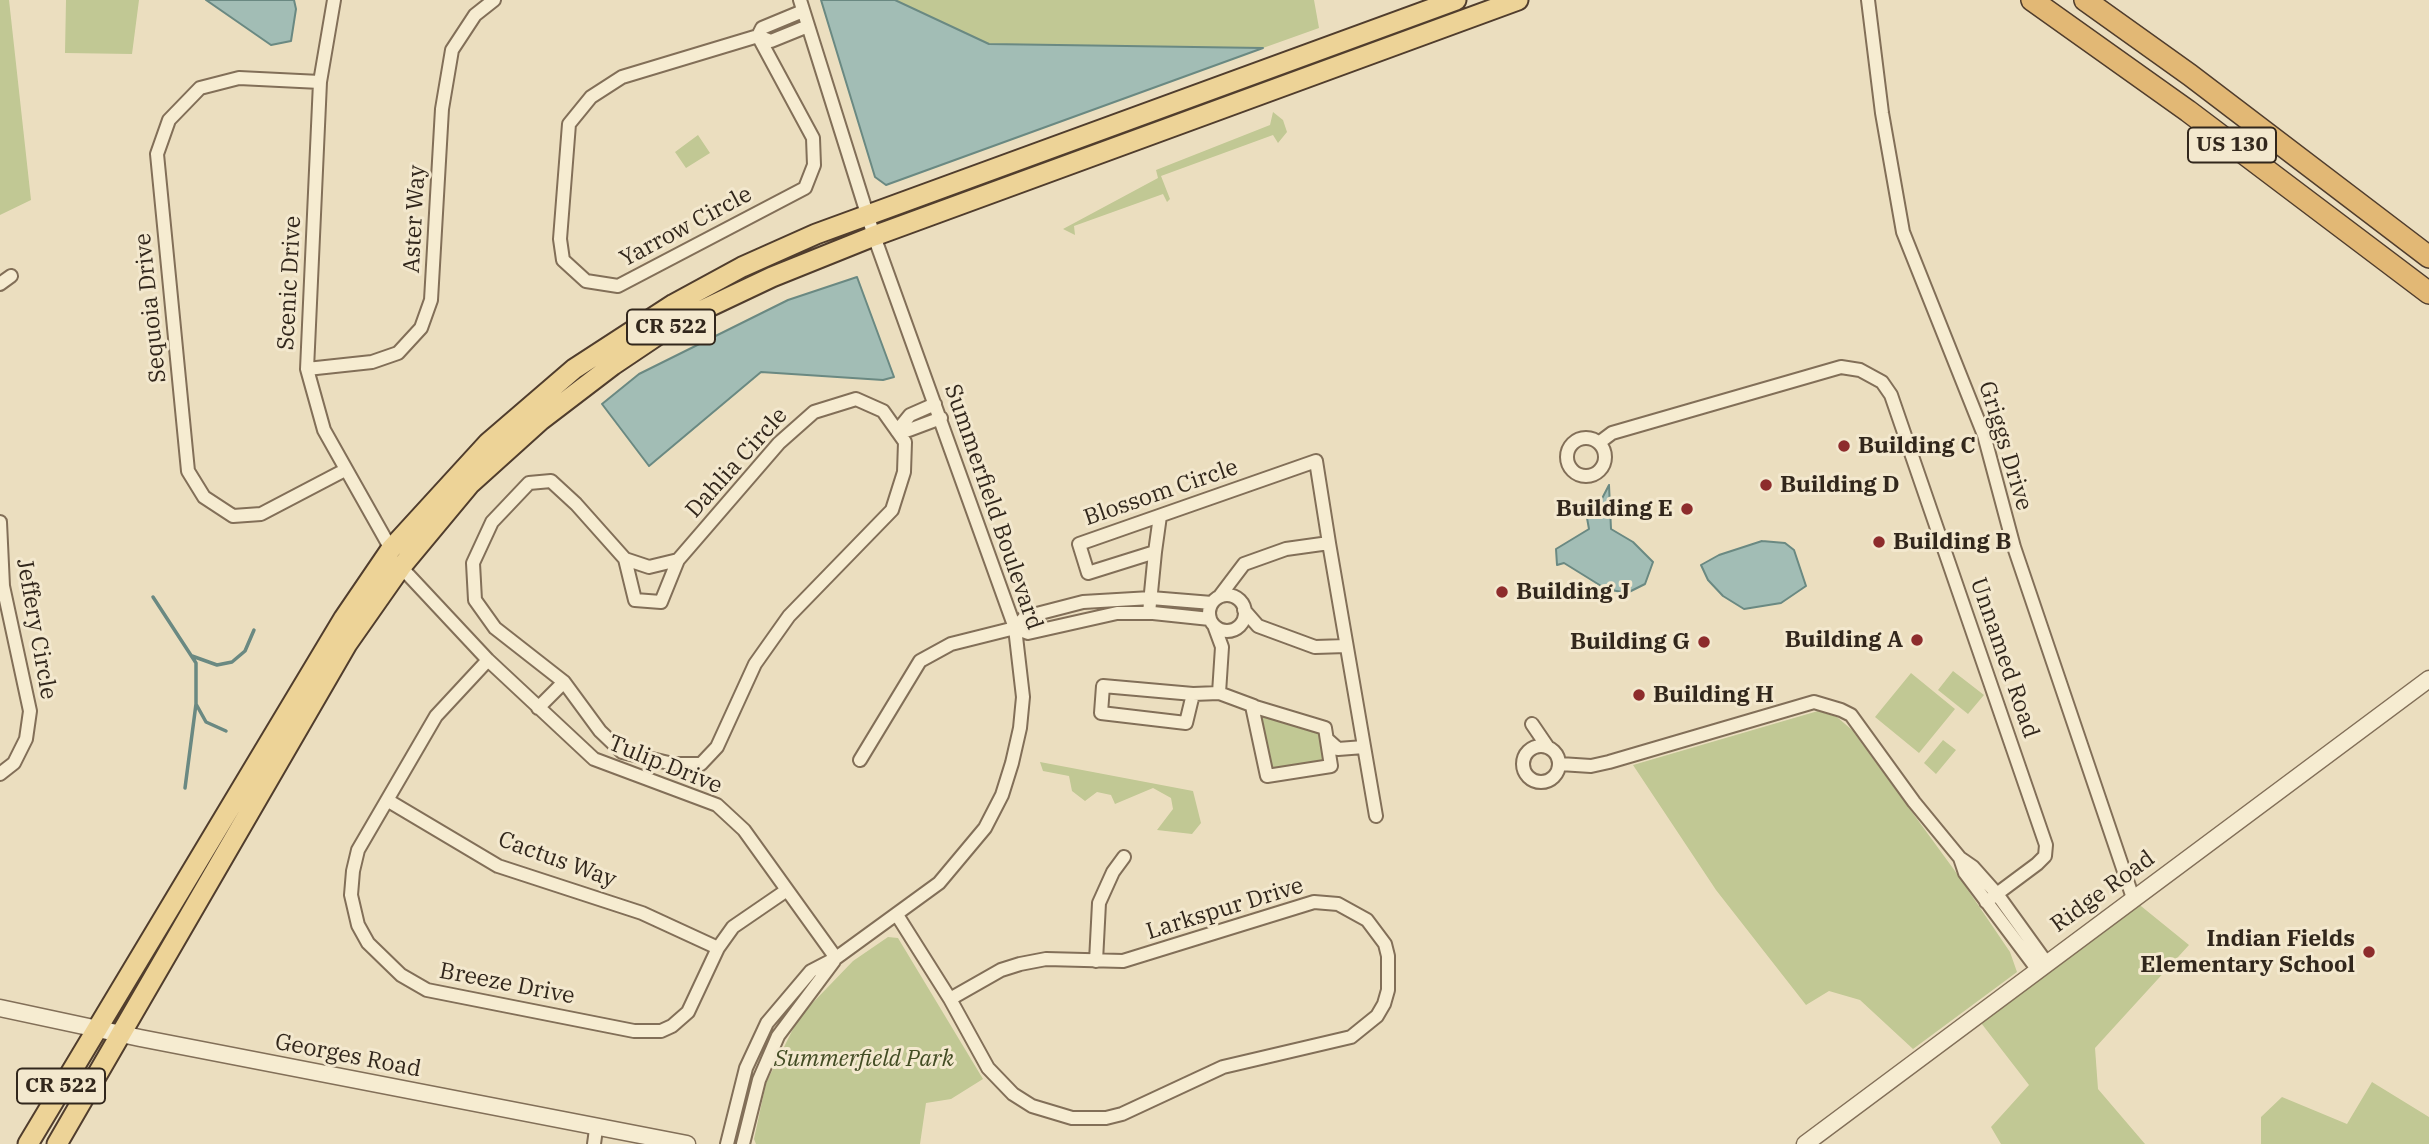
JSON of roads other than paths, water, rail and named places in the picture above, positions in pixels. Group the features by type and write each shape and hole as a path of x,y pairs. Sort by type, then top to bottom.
{"highway":[{"name":"US 130","path":"2032,0 2188,111 2429,293"},
{"name":"US 130","path":"2085,0 2190,75 2429,257"}],"main road":[{"name":"CR 522","path":"28,1144 95,1028 344,618 488,443 574,369 674,304 743,267 867,214 1456,0"},
{"name":"CR 522","path":"57,1144 396,558 470,484 541,420 613,365 677,322 772,277 874,236 1517,0"}],"street":[{"name":"Scenic Drive","path":"334,0 320,82 307,369 324,430 396,558"},
{"name":"Aster Way","path":"307,369 372,362 398,353 421,328 431,300 442,110 452,50 475,15 494,0"},
{"name":"Griggs Drive","path":"1868,0 1882,113 1903,232 1984,435 2014,547 2133,898"},
{"path":"801,6 867,214"},
{"name":"Yarrow Circle","path":"758,36 762,28 801,6"},
{"name":"Yarrow Circle","path":"758,36 813,138 814,166 805,188 618,286 586,281 563,260 560,239 569,124 590,97 622,77 758,36 771,41 808,26"},
{"name":"Sequoia Drive","path":"320,82 239,78 200,88 169,120 157,154 188,471 204,497 233,516 261,514 345,470"},
{"name":"Summerfield Boulevard","path":"727,1144 746,1069 767,1023 811,971 836,958 897,915 939,883 962,859 985,828 1002,795 1021,718 1021,657 1016,628 867,214"},
{"path":"0,284 11,276"},
{"name":"Unnamed Road","path":"1600,442 1612,433 1841,368 1860,370 1882,382 1891,395 2046,845 2045,856 2037,864 1991,898"},
{"name":"Dahlia Circle","path":"625,559 635,600 661,603 678,560 779,443 814,412 856,399 883,411 897,431"},
{"path":"897,431 910,415 935,404"},
{"path":"897,431 909,430 941,418"},
{"path":"678,560 649,567 625,559 576,503 551,481 529,484 492,522 473,563 475,600 495,628 564,682 600,731 622,752 673,764 701,764 717,747 755,664 789,616 892,510 904,471 905,442 897,431"},
{"name":"Blossom Circle","path":"1155,552 1088,573 1079,544 1317,461 1376,816"},
{"path":"1149,612 1160,516"},
{"name":"Jeffery Circle","path":"0,522 3,586 30,711 26,739 14,764 0,774"},
{"path":"1219,693 1222,647 1212,624 1215,600 1244,564 1286,549 1329,543"},
{"name":"Tulip Drive","path":"396,558 488,660 594,759 717,805 744,830 836,958"},
{"path":"1232,579 1236,598 1258,626"},
{"path":"1016,628 1025,617 1083,602 1151,598 1236,598"},
{"path":"1222,647 1244,618 1244,610"},
{"path":"860,760 920,661 951,644 1016,628 1028,633 1117,613 1149,612 1212,624 1224,631 1258,626 1315,647 1346,646"},
{"name":"Breeze Drive","path":"488,660 443,706 358,850 351,895 358,925 368,943 385,963 427,990 648,1033 672,1026 688,1012 718,948 733,928 787,890"},
{"name":"Ridge Road","path":"1805,1144 2041,965 2429,679"},
{"path":"538,708 564,682"},
{"path":"1193,694 1186,723 1101,713 1104,686 1193,694 1219,693 1325,728 1331,766 1267,776 1254,706"},
{"path":"1560,764 1591,766 1609,762 1800,705 1814,702 1827,704 1851,715 1914,802 1960,858 1973,867 1991,898 2041,965"},
{"path":"1532,724 1547,746 1557,755 1560,764 1555,776 1545,782 1527,776 1523,763 1525,755 1532,747 1547,746"},
{"path":"1328,740 1338,749 1364,747"},
{"name":"Cactus Way","path":"387,800 498,866 642,913 718,948"},
{"path":"1096,961 1099,903 1113,872 1124,857"},
{"name":"Larkspur Drive","path":"897,915 950,999 988,1068 1013,1094 1052,1114 1089,1119 1122,1114 1223,1067 1351,1037 1377,1016 1388,990 1390,972 1385,944 1367,920 1328,902 1289,908 1123,961 1046,959 1020,964 1001,970 950,999"},
{"name":"Summerfield Boulevard","path":"743,1144 759,1080 778,1036 836,958"},
{"name":"Georges Road","path":"0,1008 595,1136 687,1144"}],"water":[{"path":"206,0 294,0 296,9 291,41 271,45"},
{"path":"821,0 895,0 989,44 1263,48 886,185 875,177"},
{"path":"857,277 894,377 883,380 761,372 649,466 602,404 639,374 788,300"},
{"path":"1609,485 1611,529 1633,542 1653,562 1645,584 1627,593 1606,589 1564,563 1557,565 1556,549 1589,529 1587,518 1593,516"},
{"path":"1762,541 1785,543 1794,550 1806,586 1781,603 1744,609 1723,596 1708,580 1701,565 1719,555"}],"waterway":[{"path":"153,597 196,663 196,704 185,788"},
{"path":"192,656 217,665 232,662 245,651 254,630"},
{"path":"196,704 206,722 226,731"}],"place":[{"name":"Building C","path":"1844,446"},
{"name":"Building D","path":"1766,485"},
{"name":"Building E","path":"1687,509"},
{"name":"Building B","path":"1879,542"},
{"name":"Building J","path":"1502,592"},
{"name":"Building A","path":"1917,640"},
{"name":"Building G","path":"1704,642"},
{"name":"Building H","path":"1639,695"},
{"name":"Indian Fields Elementary School","path":"2369,952"}],"park label":[{"name":"Summerfield Park","path":"864,1059"}]}
